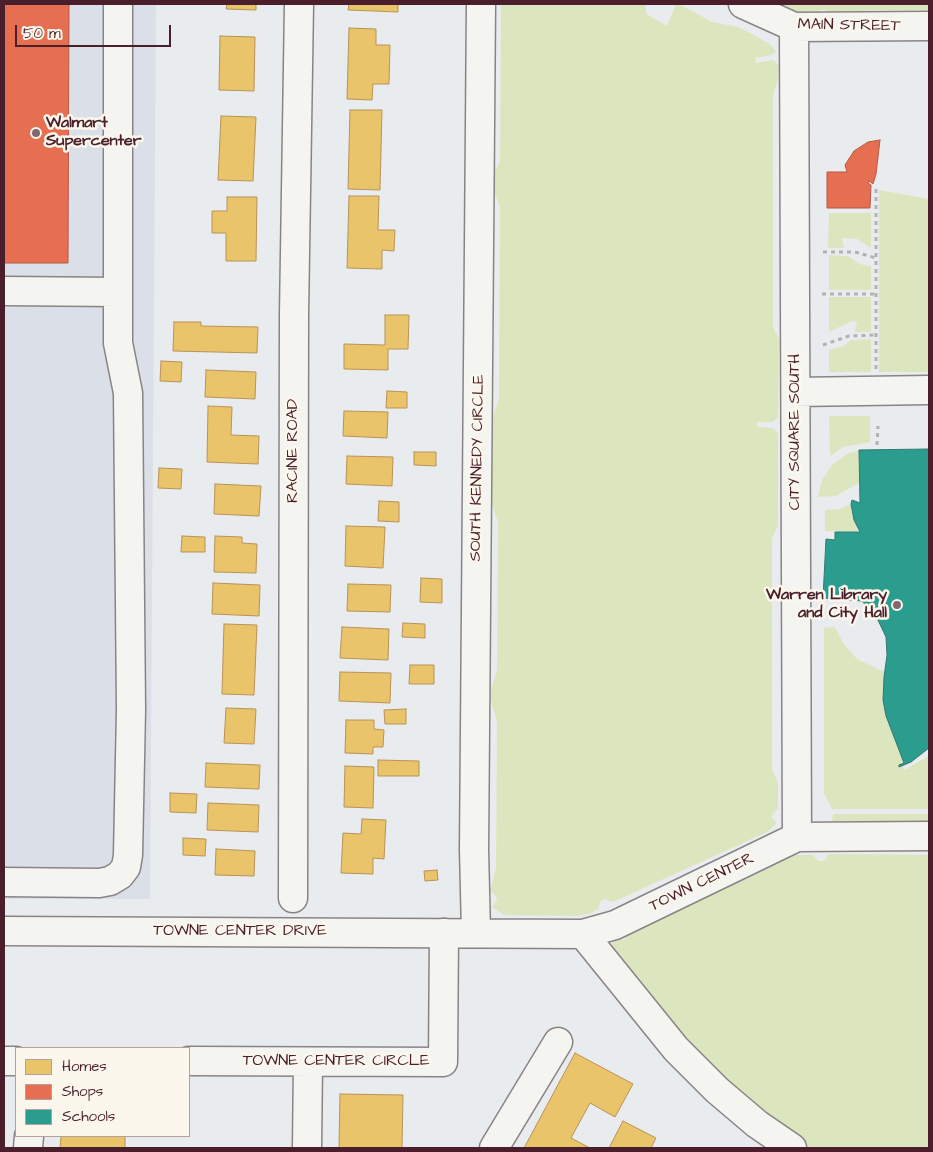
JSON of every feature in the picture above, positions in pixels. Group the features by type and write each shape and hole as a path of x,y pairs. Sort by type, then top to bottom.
{"street":[{"path":"4,882 99,883 110,881 120,875 126,867 131,710 128,394 118,343 117,292 118,4"},
{"name":"RACINE ROAD","path":"293,898 294,315 299,4"},
{"name":"SOUTH KENNEDY CIRCLE","path":"476,933 474,850 481,4"},
{"name":"MAIN STREET","path":"743,4 794,27 929,26"},
{"name":"CITY SQUARE SOUTH","path":"794,27 797,837"},
{"path":"4,291 117,292"},
{"path":"796,392 929,390"},
{"name":"TOWN CENTER","path":"476,933 583,934 615,925 797,837 929,836"},
{"name":"TOWNE CENTER DRIVE","path":"4,931 476,933"},
{"name":"TOWNE CENTER CIRCLE","path":"190,1061 443,1062 444,933"},
{"path":"583,934 676,1048 717,1090 757,1124 792,1148"},
{"path":"494,1148 558,1042"},
{"path":"308,1062 308,1148"}],"path":[{"path":"876,188 876,377"},
{"path":"823,252 855,252 876,258"},
{"path":"822,294 876,294"},
{"path":"823,345 849,336 876,335"},
{"path":"877,444 878,426"}],"shaded area":[{"path":"4,4 156,4 150,899 4,899"}],"green space":[{"path":"501,4 646,4 646,14 667,26 676,4 679,4 712,22 739,27 768,43 776,51 772,55 755,58 756,63 773,60 779,65 773,96 773,327 779,339 778,417 773,422 757,422 757,427 773,428 778,433 778,526 772,538 772,769 778,783 778,809 773,813 772,818 777,823 767,832 613,902 605,899 601,901 598,909 589,914 576,916 504,915 492,907 497,900 496,896 490,891 496,868 497,721 491,701 491,689 497,671 498,522 492,505 492,420 499,399 500,206 494,192 494,172 500,162"},
{"path":"757,4 929,4 929,10 867,10 854,14 829,15 825,10 820,10 815,15 795,13"},
{"path":"879,190 929,199 929,372 879,372"},
{"path":"829,213 871,213 871,248 857,239 842,238 844,248 828,248"},
{"path":"829,255 848,256 859,264 871,266 871,290 829,290"},
{"path":"829,297 871,297 871,332 855,332 857,322 852,321 829,332"},
{"path":"871,339 871,372 829,372 829,350 844,346 851,340"},
{"path":"829,416 870,416 870,442 843,447 830,456"},
{"path":"859,450 859,483 836,496 818,497 822,480 832,465 847,454"},
{"path":"851,504 858,531 825,531 825,510 840,509"},
{"path":"835,627 843,643 857,659 884,672 883,689 886,716 904,763 899,767 903,766 904,770 929,756 929,809 832,809 824,793 824,628"},
{"path":"833,814 929,814 929,822 832,821"},
{"path":"829,854 929,855 929,1148 810,1148 800,1143 722,1085 611,947 614,941 625,939 627,932 794,855 813,855 819,861 824,861"}],"building: Homes":[{"path":"227,4 256,4 256,10 226,9"},
{"path":"349,4 398,4 398,12 348,10"},
{"path":"349,28 376,29 376,45 390,45 389,84 373,84 372,100 347,99"},
{"path":"220,36 255,37 254,91 219,90"},
{"path":"350,110 382,110 380,190 348,189"},
{"path":"221,116 256,117 253,181 218,180"},
{"path":"349,196 379,196 378,230 395,230 394,251 382,250 382,269 347,268"},
{"path":"227,197 257,197 256,261 226,261 226,233 212,233 212,211 227,211"},
{"path":"385,315 409,315 408,349 388,349 388,370 344,369 344,344 385,345"},
{"path":"174,322 201,322 201,326 258,327 257,353 173,351"},
{"path":"161,361 182,362 181,382 160,381"},
{"path":"206,370 256,372 255,399 205,397"},
{"path":"387,391 407,392 407,408 386,408"},
{"path":"208,406 232,407 231,435 259,436 258,464 207,462"},
{"path":"344,411 388,412 387,438 343,436"},
{"path":"414,452 436,452 436,466 414,465"},
{"path":"347,456 393,457 392,486 346,484"},
{"path":"159,468 182,469 181,489 158,488"},
{"path":"215,484 261,486 259,516 214,514"},
{"path":"379,501 399,502 399,522 378,521"},
{"path":"346,526 385,527 383,568 345,566"},
{"path":"182,536 205,537 205,552 181,552"},
{"path":"215,536 242,537 242,543 257,544 256,573 214,572"},
{"path":"421,578 442,579 442,603 420,602"},
{"path":"213,583 260,585 259,616 212,614"},
{"path":"348,584 391,585 390,612 347,611"},
{"path":"403,623 425,624 425,638 402,637"},
{"path":"224,624 257,625 254,695 222,694"},
{"path":"342,627 389,629 388,660 340,658"},
{"path":"410,665 434,665 434,684 409,684"},
{"path":"340,672 391,673 390,703 339,701"},
{"path":"226,708 256,709 254,744 224,743"},
{"path":"406,709 406,724 385,724 384,710"},
{"path":"346,720 374,720 374,729 384,730 383,747 373,747 373,754 345,753"},
{"path":"378,760 419,761 419,776 378,776"},
{"path":"206,763 260,765 259,789 205,787"},
{"path":"345,766 374,767 373,808 344,807"},
{"path":"170,793 197,794 196,813 170,812"},
{"path":"208,803 259,805 258,832 207,830"},
{"path":"362,819 386,820 384,859 373,858 373,874 341,873 343,833 361,834"},
{"path":"183,838 206,839 205,856 183,855"},
{"path":"216,849 255,851 254,876 215,875"},
{"path":"437,870 438,880 425,881 424,871"},
{"path":"575,1053 633,1084 615,1117 590,1103 571,1138 590,1148 524,1148"},
{"path":"340,1094 403,1095 402,1148 339,1148"},
{"path":"623,1121 656,1138 651,1148 609,1148"},
{"path":"61,1137 125,1137 125,1148 60,1148"}],"building: Shops":[{"name":"Walmart Supercenter","path":"4,4 69,4 68,263 4,263"},
{"path":"880,140 876,174 873,184 869,181 868,183 871,185 870,208 827,208 827,172 847,172 845,165 854,151 868,142"}],"building: Schools":[{"name":"Warren Library and City Hall","path":"929,449 929,748 911,762 899,767 899,765 904,763 886,716 883,700 887,655 886,637 877,618 862,601 823,598 826,539 835,540 835,532 860,532 854,520 851,504 852,500 860,503 859,450"}],"place":[{"name":"Walmart Supercenter","path":"36,133"},
{"name":"Warren Library and City Hall","path":"897,605"}]}
